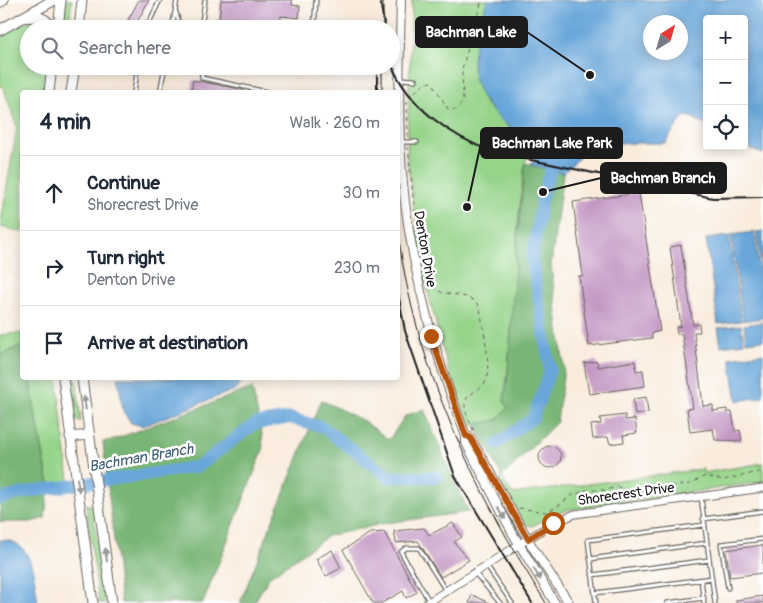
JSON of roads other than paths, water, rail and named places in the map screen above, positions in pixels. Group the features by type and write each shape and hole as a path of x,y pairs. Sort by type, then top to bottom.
{"highway":[{"path":"0,30 54,0"},
{"path":"25,17 38,16 46,20"}],"main road":[{"path":"59,20 61,0"},
{"path":"80,20 82,0"},
{"name":"Denton Drive","path":"399,20 401,0"},
{"path":"49,90 51,75"},
{"path":"71,90 74,75"},
{"name":"Denton Drive","path":"398,75 405,207 414,268 431,336 466,436 466,444 484,482 555,603"},
{"path":"63,380 93,603"},
{"path":"82,380 112,603"},
{"path":"70,437 89,435"},
{"name":"Denton Drive","path":"466,436 470,437 528,539 569,603"}],"street":[{"name":"Shorecrest Drive","path":"428,602 553,523 575,514 763,488"}],"lane":[{"path":"150,20 160,0"},
{"path":"174,20 177,0"},
{"path":"202,20 205,0"},
{"path":"315,20 316,0"},
{"path":"176,9 178,20"},
{"path":"134,90 137,75"},
{"path":"160,90 163,75"},
{"path":"202,75 202,78 259,90"},
{"path":"400,79 415,80"},
{"path":"401,138 417,142"},
{"path":"701,496 715,603"},
{"path":"704,519 763,511"},
{"path":"596,603 588,540 704,524"},
{"path":"728,588 721,544 763,540"},
{"path":"590,559 707,543"},
{"path":"428,602 401,552 406,548 418,548 446,591"},
{"path":"592,575 709,560"},
{"path":"486,566 512,603"},
{"path":"475,573 500,603"},
{"path":"595,594 712,578"},
{"path":"701,580 704,603"},
{"path":"667,603 704,598"}],"water":[{"path":"487,0 763,0 763,154 748,148 748,15 703,15 703,124 691,117 684,116 665,143 588,143 581,150 582,155 563,173 531,165 538,153 525,139 501,120 479,91 474,77 473,64 478,34"},
{"path":"763,231 763,280 756,232"},
{"path":"754,232 763,296 763,318 743,321 731,235"},
{"path":"729,236 741,321 718,324 706,239"},
{"path":"763,322 763,340 746,342 744,325"},
{"path":"741,325 744,343 721,346 718,328"},
{"path":"763,353 763,397 737,401 730,358"},
{"path":"118,380 240,380 237,389 143,426 131,423 123,411"},
{"path":"0,540 11,541 20,546 26,553 33,572 38,603 0,603"}],"waterway":[{"name":"Bachman Branch","path":"497,444 533,418 550,370 532,259 543,192 556,155"},
{"name":"Bachman Branch","path":"0,499 33,491 197,467 255,424 290,418 322,427 389,477 437,477"}],"tram line":[{"path":"383,0 383,20"},
{"path":"382,75 382,90"},
{"path":"400,245 419,333 434,380 452,426 472,472 495,516 546,603"}],"railway":[{"path":"380,0 383,20"},
{"path":"377,75 377,90"},
{"path":"396,75 420,107 433,118 462,138 493,152 713,198 763,197"},
{"path":"400,304 405,331 455,476 532,603"}],"place":[{"name":"Bachman Lake","path":"590,75"},
{"name":"Bachman Branch","path":"543,192"},
{"name":"Bachman Lake Park","path":"467,207"}]}
